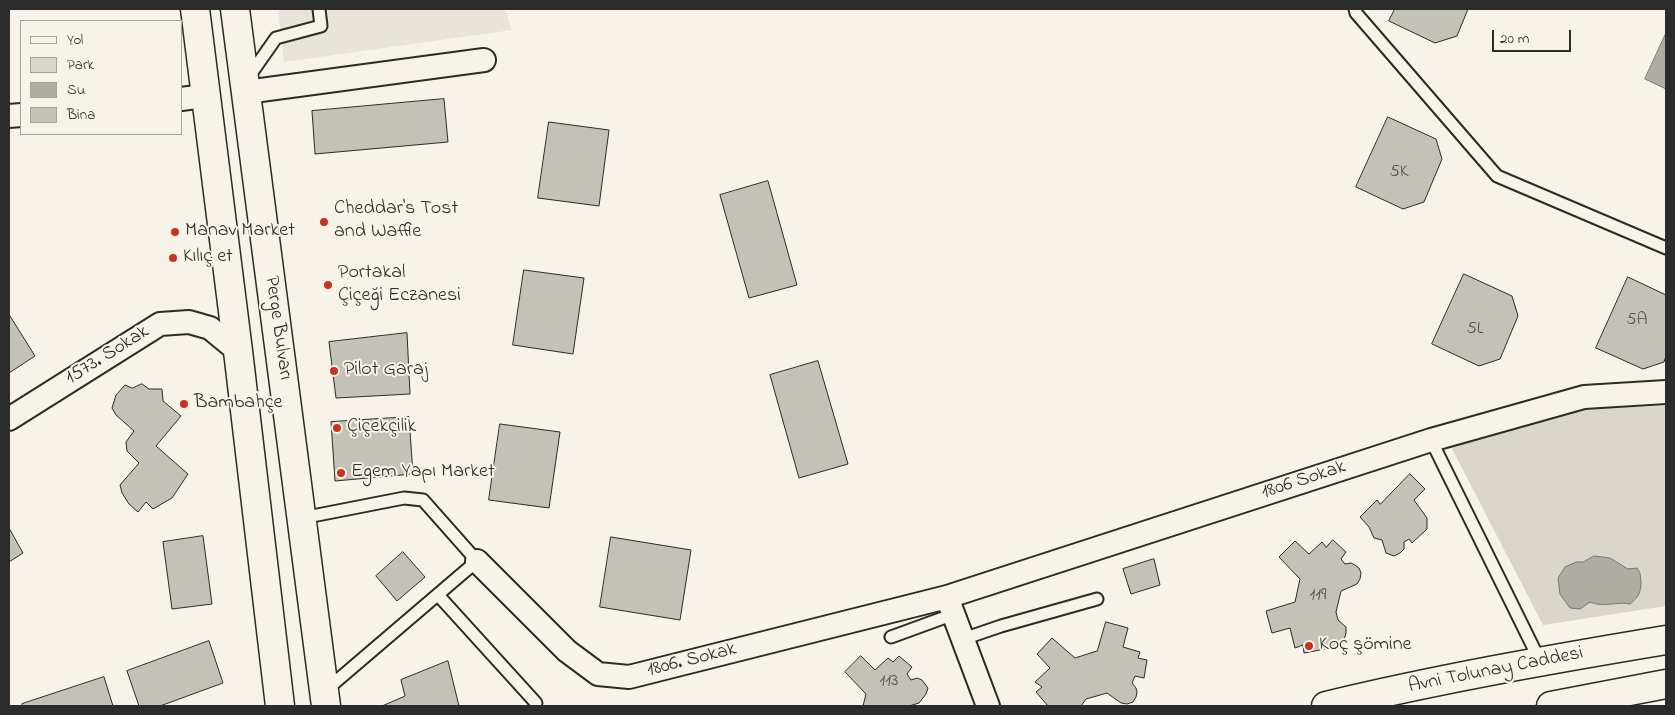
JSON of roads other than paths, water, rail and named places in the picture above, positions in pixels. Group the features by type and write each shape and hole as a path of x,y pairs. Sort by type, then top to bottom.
{"main road":[{"name":"Perge Bulvarı","path":"195,9 193,97 238,350 280,706"},
{"name":"Perge Bulvarı","path":"235,9 326,699"},
{"name":"Avni Tolunay Caddesi","path":"1326,706 1540,661 1666,640"},
{"path":"1551,706 1666,684"}],"street":[{"path":"245,88 484,60"},
{"name":"1573. Sokak","path":"9,419 160,324 189,322 210,328 238,350"},
{"name":"1806 Sokak","path":"950,606 1432,440 1584,397 1666,392"},
{"name":"1806. Sokak","path":"476,561 567,651 598,674 629,677 950,606"},
{"path":"950,606 988,706"}],"lane":[{"path":"245,88 276,38 321,26 319,9"},
{"path":"1355,9 1356,13 1497,176 1666,248"},
{"path":"1432,440 1540,661"},
{"path":"302,518 404,498 422,500 476,561 326,699"},
{"path":"438,595 536,703"},
{"path":"963,639 1001,626 1096,599"},
{"path":"891,637 950,606"}],"water":[{"path":"1666,33 1666,89 1645,79"},
{"path":"1594,556 1610,558 1628,569 1637,568 1640,574 1641,588 1637,597 1630,604 1595,604 1590,602 1580,609 1570,608 1560,594 1558,578 1565,567 1576,562 1583,562"}],"place":[{"name":"Cheddar's Tost and Waffle","path":"324,222"},
{"name":"Manav Market","path":"175,232"},
{"name":"Kılıç et","path":"173,258"},
{"name":"Portakal Çiçeği Eczanesi","path":"328,285"},
{"name":"Pilot Garaj","path":"334,371"},
{"name":"Bambahçe","path":"184,404"},
{"name":"Çiçekçilik","path":"337,428"},
{"name":"Egem Yapı Market","path":"341,473"},
{"name":"Koç şömine","path":"1309,646"}]}
